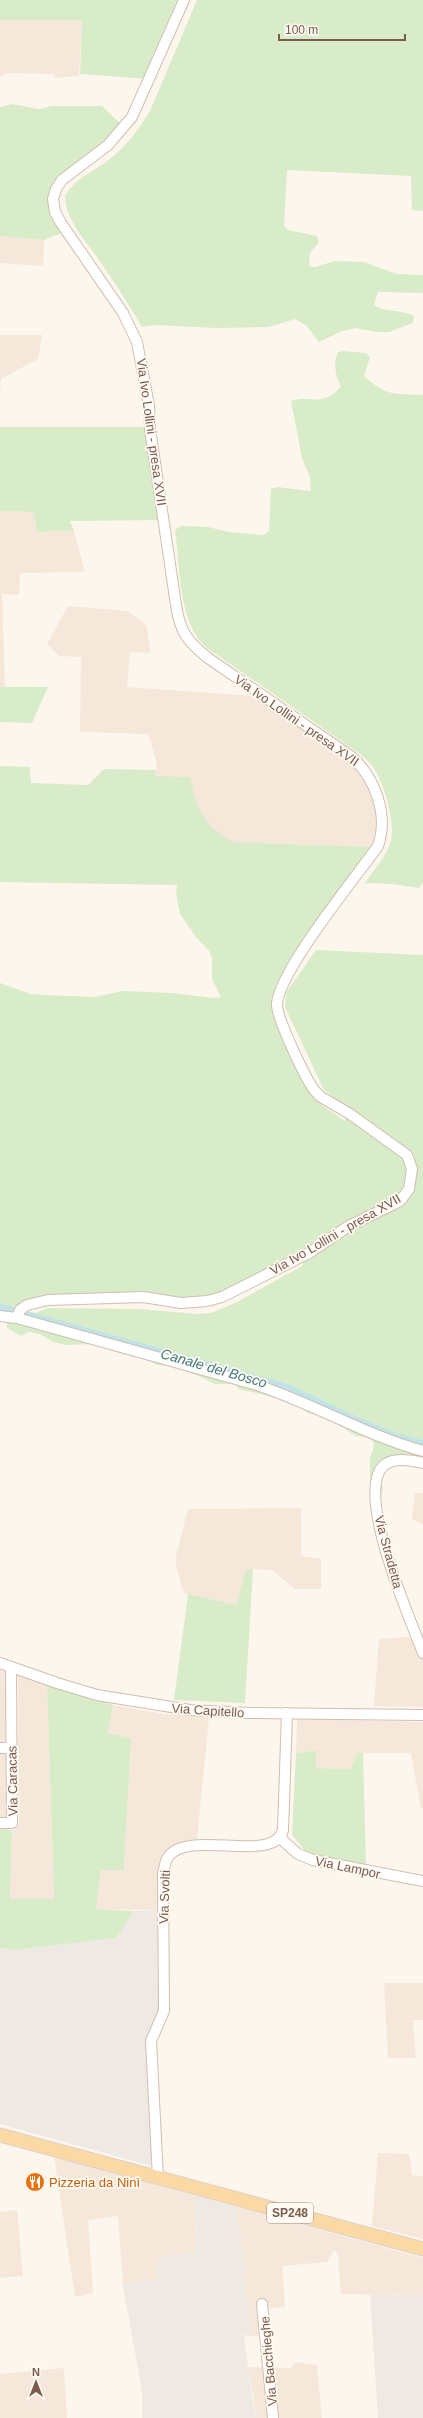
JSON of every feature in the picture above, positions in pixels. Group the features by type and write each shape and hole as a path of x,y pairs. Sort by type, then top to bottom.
{"main road":[{"name":"SP248","path":"0,2135 423,2249"}],"street":[{"name":"Via Ivo Lollini - presa XVII","path":"18,1315 35,1302 48,1300 143,1297 181,1303 207,1301 222,1297 309,1252 349,1226 400,1201 409,1189 411,1177 410,1162 402,1151 378,1136 350,1114 321,1097 314,1090 278,1013 279,993 291,970 378,846 383,826 374,787 363,766 352,756 208,658 196,648 181,631 150,430 147,390 137,342 123,313 68,235 55,212 53,199 56,189 62,180 108,145 132,117 184,0"},
{"path":"0,1316 18,1315 274,1391 370,1433 423,1451"},
{"name":"Via Stradetta","path":"423,1463 401,1460 389,1463 381,1470 376,1493 382,1536 400,1593 423,1653"},
{"name":"Via Capitello","path":"0,1663 77,1689 135,1702 190,1710 423,1715"},
{"name":"Via Caracas","path":"0,1823 12,1823 11,1667"},
{"path":"280,1838 283,1830 287,1713"},
{"path":"0,1748 11,1748"},
{"name":"Via Lampor","path":"280,1838 298,1854 313,1860 423,1881"},
{"name":"Via Svolti","path":"158,2178 151,2041 164,2011 163,1874 168,1857 182,1846 266,1845 280,1838"},
{"name":"Via Bacchieghe","path":"262,2304 273,2418"}],"shaded area":[{"path":"0,20 82,20 79,76 56,78 54,74 6,73 0,77"},
{"path":"0,236 44,240 43,266 0,263"},
{"path":"0,335 42,335 38,359 1,379 0,394"},
{"path":"0,511 33,512 37,532 74,531 85,572 20,573 19,595 2,594 5,687 0,687"},
{"path":"68,606 128,611 147,626 150,653 130,652 127,687 253,696 352,764 362,773 368,782 375,803 379,831 374,847 234,842 221,837 206,821 192,794 191,778 155,776 157,764 148,734 80,732 81,657 60,656 47,644"},
{"path":"415,1493 423,1493 423,1525 412,1519"},
{"path":"301,1508 301,1556 321,1559 321,1589 295,1589 272,1570 246,1569 238,1605 183,1593 175,1560 188,1509"},
{"path":"423,1636 423,1707 374,1706 379,1639"},
{"path":"0,1666 6,1668 6,1817 0,1817"},
{"path":"18,1673 47,1684 54,1899 10,1899 12,1830 19,1824"},
{"path":"113,1705 163,1714 209,1717 197,1839 182,1841 172,1848 160,1910 96,1909 101,1869 124,1870 131,1738 108,1733"},
{"path":"297,1719 423,1722 423,1808 421,1809 411,1753 357,1753 351,1769 316,1768 317,1750 296,1753"},
{"path":"160,1910 164,1997 147,2046 155,2167 0,2124 0,1948 14,1950 115,1938 134,1911"},
{"path":"384,1983 423,1983 423,2020 413,2020 416,2058 388,2058"},
{"path":"378,2153 409,2154 412,2175 423,2176 423,2239 372,2226"},
{"path":"54,2156 195,2196 196,2253 159,2257 158,2278 123,2285 118,2216 88,2220 93,2293 75,2297"},
{"path":"195,2196 241,2208 237,2210 251,2336 244,2335 252,2397 257,2418 142,2418 142,2392 123,2285 158,2278 159,2257 196,2253"},
{"path":"241,2208 423,2258 423,2296 341,2294 338,2254 334,2250 327,2262 282,2266 285,2307 265,2308 269,2337 251,2336 237,2209"},
{"path":"17,2210 23,2276 0,2278 0,2212"},
{"path":"370,2295 423,2296 423,2418 378,2418"},
{"path":"296,2362 317,2365 322,2418 257,2418 248,2367 290,2368"},
{"path":"64,2368 67,2418 0,2418 0,2374"}],"green space":[{"path":"0,0 183,0 150,79 80,74 82,20 0,20"},
{"path":"197,0 423,0 423,211 412,210 411,176 287,170 284,226 289,230 317,236 319,242 310,253 309,266 315,267 335,261 364,262 397,274 423,275 423,293 378,292 374,305 383,309 404,312 414,316 413,323 389,332 376,332 356,328 342,331 319,342 306,325 295,319 269,327 216,328 154,325 142,327 116,285 77,230 69,214 65,196 74,184 116,154 142,124 150,111"},
{"path":"12,104 39,109 52,106 102,106 124,127 53,192 64,232 44,240 0,236 0,107"},
{"path":"344,351 365,353 370,357 364,376 379,388 391,393 423,395 423,882 419,888 393,884 365,883 385,854 392,836 391,816 385,793 372,765 360,754 207,648 198,638 190,624 185,610 182,594 175,530 181,526 208,527 229,532 264,535 269,531 271,489 277,487 311,491 310,477 302,458 291,401 298,399 322,399 334,393 341,386 335,369 336,356 338,352"},
{"path":"0,427 150,427 162,520 70,521 74,531 37,532 33,512 0,511"},
{"path":"0,687 48,687 32,723 0,722"},
{"path":"0,766 30,767 31,783 88,785 104,769 156,770 155,776 191,777 195,797 209,824 225,837 234,842 374,847 279,980 274,991 272,1002 273,1010 280,1030 313,1097 320,1104 345,1121 349,1109 324,1090 285,1007 286,993 316,950 423,955 423,1458 413,1455 398,1454 384,1460 380,1481 383,1487 382,1495 370,1491 370,1457 374,1444 370,1438 356,1436 329,1419 308,1413 293,1402 239,1389 235,1384 215,1384 185,1370 172,1366 158,1365 134,1354 125,1355 95,1344 66,1345 53,1342 42,1335 29,1332 21,1336 7,1328 7,1322 20,1320 47,1308 139,1309 197,1314 211,1313 237,1302 302,1266 307,1250 208,1300 140,1296 23,1305 9,1310 0,1307 0,983 31,994 45,995 94,997 123,991 172,993 214,998 221,997 212,979 212,958 209,951 196,937 180,914 176,893 177,885 0,882"},
{"path":"246,1569 253,1569 245,1703 174,1700 188,1594 237,1605"},
{"path":"47,1684 113,1705 108,1733 131,1738 124,1870 101,1870 96,1909 134,1911 116,1938 14,1950 0,1948 0,1829 12,1830 10,1899 54,1899"},
{"path":"317,1750 316,1768 351,1769 357,1753 363,1753 366,1865 327,1858 305,1851 292,1835 296,1753"}],"waterway":[{"name":"Canale del Bosco","path":"0,1308 286,1388 396,1438 423,1445"}],"place":[{"name":"Pizzeria da Ninì","path":"35,2182"}]}
